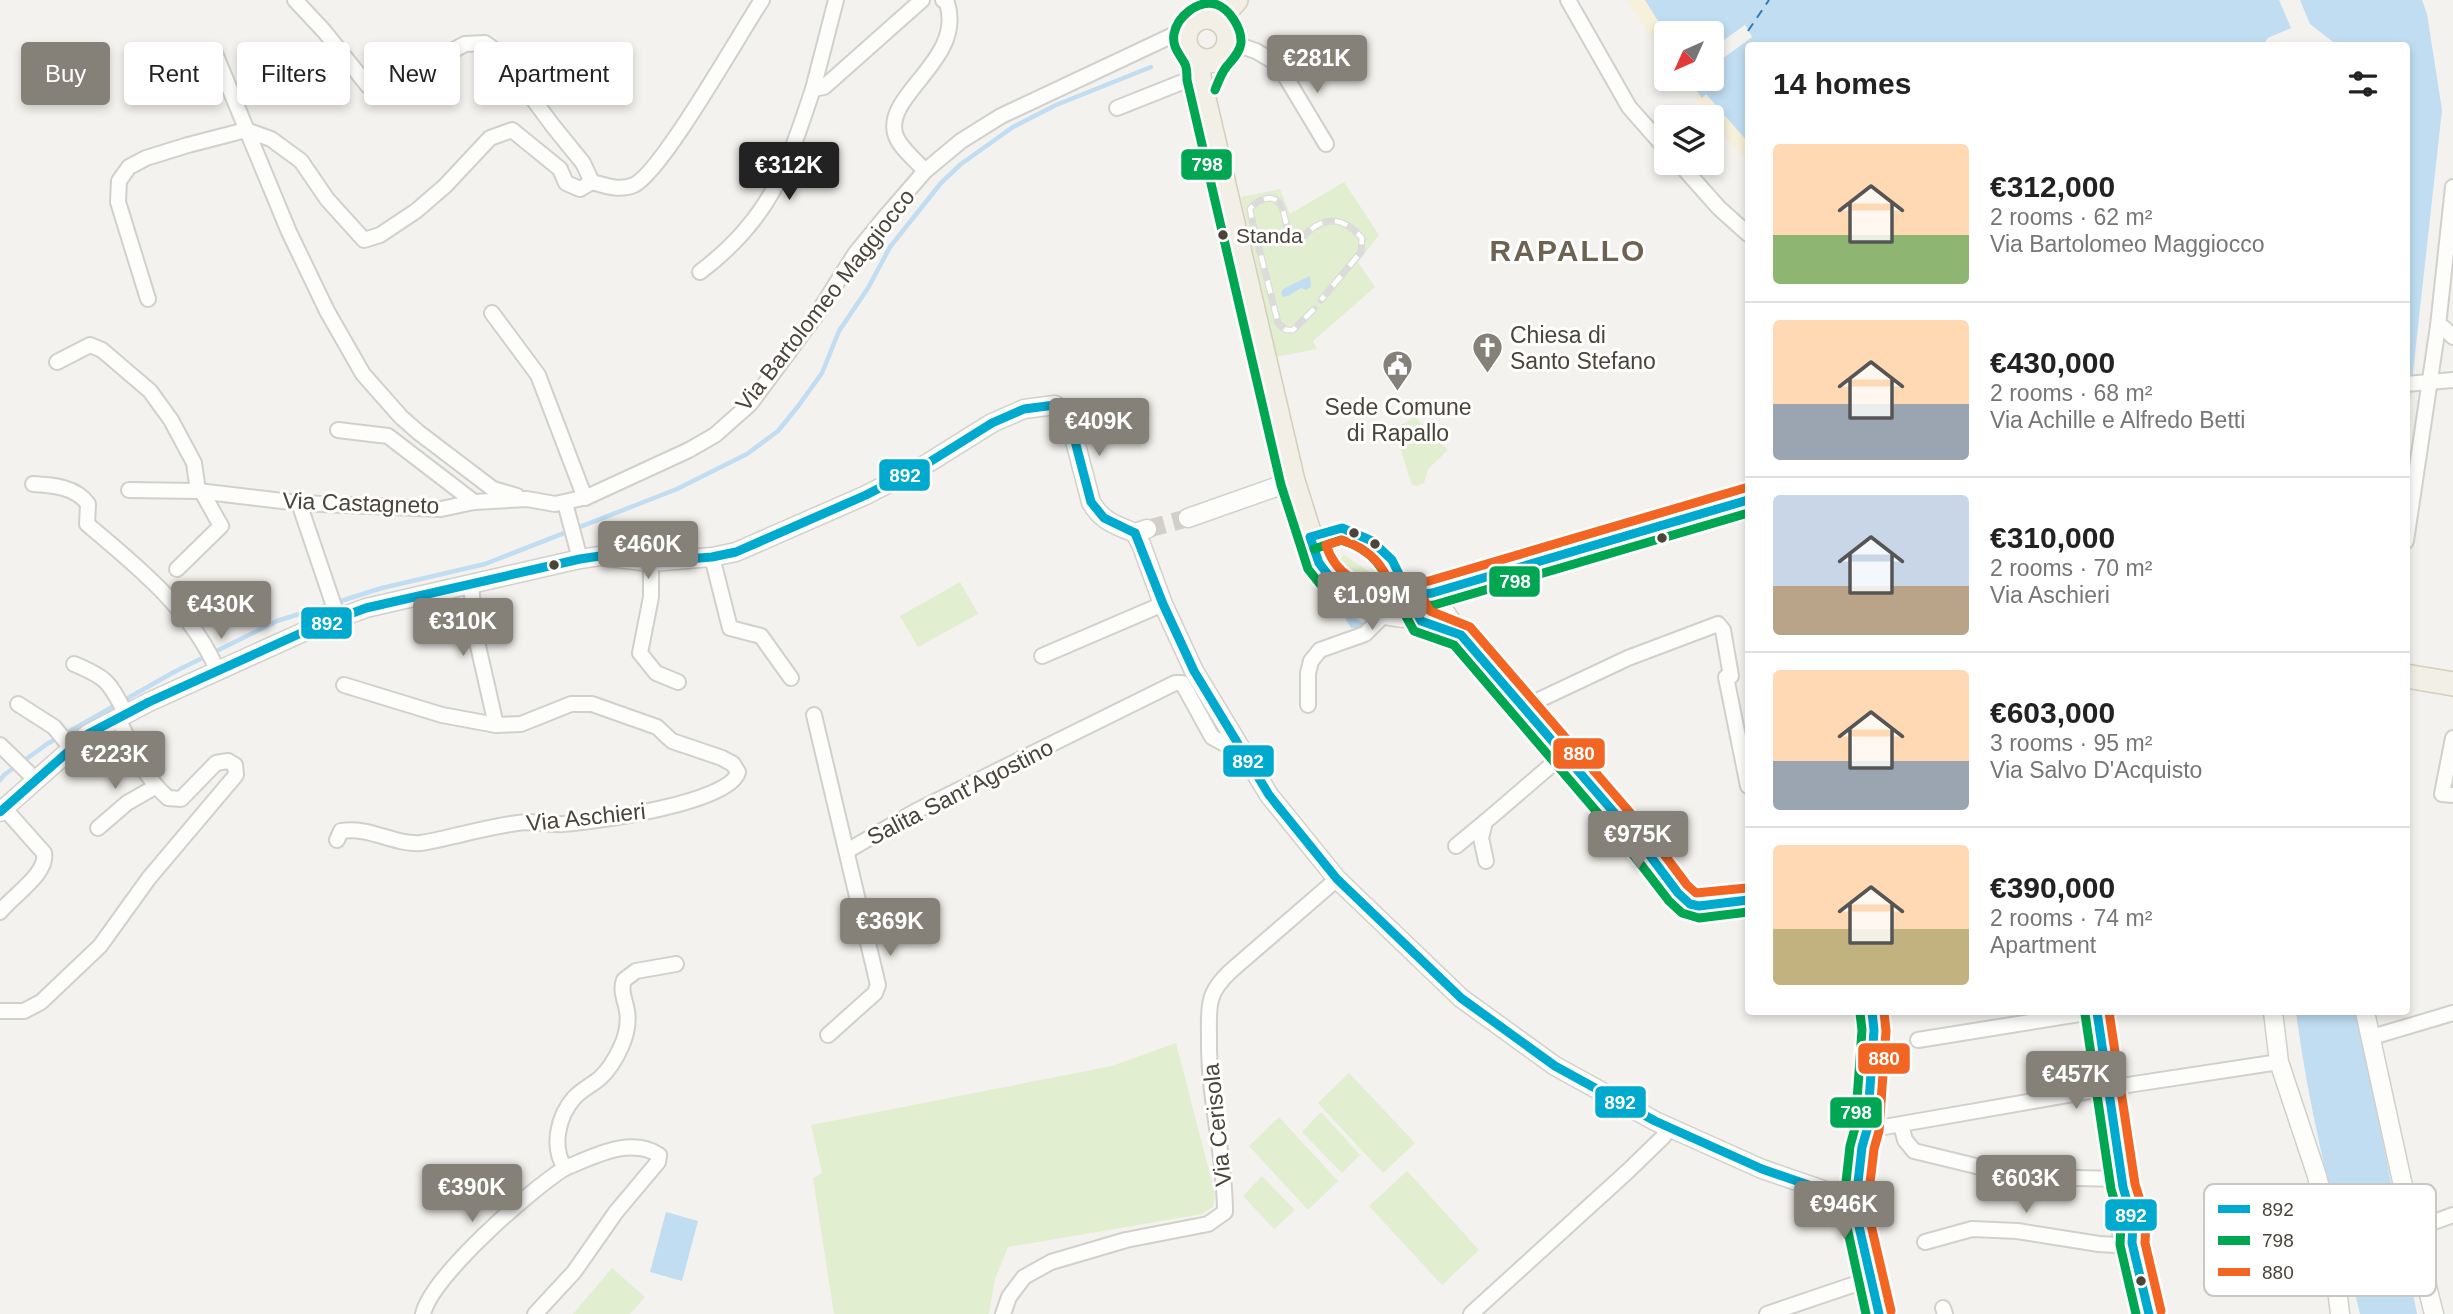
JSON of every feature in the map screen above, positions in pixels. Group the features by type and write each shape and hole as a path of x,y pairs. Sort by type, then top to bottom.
{"main road":[{"path":"1218,20 1236,0"},
{"path":"1209,65 1192,55 1185,42 1188,28 1194,21 1207,16 1218,20 1227,30 1209,65 1293,481 1319,563 1329,576 1352,594 1395,603 1745,501"},
{"path":"2410,677 2453,684"},
{"path":"2095,1015 2122,1183 2133,1210 2132,1245 2149,1314"}],"street":[{"path":"295,0 368,86 387,86 464,44 485,43 499,53 583,163 592,182"},
{"path":"148,299 118,202 119,181 129,167 146,158 246,130 271,139 301,161 327,199 364,240 380,235 416,211 445,186 489,138 512,130 560,169 566,183 580,189 592,182 615,188 635,185 666,150 762,0"},
{"path":"700,272 727,252 758,218 773,194 789,160 813,89 836,0"},
{"path":"813,89 824,87 922,0"},
{"path":"925,172 897,140 894,130 897,111 941,50 949,34 952,17 947,3 943,0"},
{"path":"1568,0 1629,107 1654,135"},
{"name":"Via Bartolomeo Maggiocco","path":"566,507 689,450 715,435 750,404 817,314 855,254 925,172 961,141 1001,116 1188,28"},
{"path":"1117,108 1185,81 1209,65 1256,51 1279,64 1326,144"},
{"path":"223,73 289,232 327,311 363,374 418,432 494,489 527,499"},
{"path":"1690,175 1719,208 1745,231"},
{"path":"2410,488 2418,383 2438,326 2453,187"},
{"path":"492,313 538,374 585,498"},
{"path":"2438,326 2453,337"},
{"path":"57,362 90,345 102,350 150,391 171,421 194,463 200,491 221,526 177,569"},
{"path":"2418,383 2453,380"},
{"path":"0,912 10,899 42,870 46,862 44,853 2,810 33,777 69,746 122,712 338,618 378,605 471,585 578,552 651,562 712,557 736,552 866,495 928,463 992,423 1024,410 1055,405 1070,422 1091,502 1097,513 1108,523 1141,531 1141,544 1163,604 1194,671 1269,795 1337,879 1461,998 1555,1066 1669,1128 1762,1169 1855,1197 1870,1279 1880,1314"},
{"path":"338,430 388,436 474,502"},
{"path":"1188,518 1293,481"},
{"path":"33,484 52,485 82,495 88,504 87,524 124,555 197,632 217,669"},
{"name":"Via Castagneto","path":"129,490 200,491 299,503 441,509 474,502 527,499 566,507"},
{"path":"299,503 338,618"},
{"path":"566,507 578,552"},
{"path":"712,557 730,628 761,636 791,678"},
{"path":"651,562 651,597 640,653 656,673 678,682"},
{"path":"471,585 476,637 496,725"},
{"path":"1432,593 1461,635 1690,904 1699,906 1745,901"},
{"path":"1395,603 1421,621 1461,635"},
{"path":"1395,603 1421,621"},
{"path":"1308,705 1308,673 1311,661 1320,650 1365,634 1395,603"},
{"path":"1041,656 1163,604"},
{"path":"1524,707 1628,658 1718,624 1723,630 1728,677 1745,770"},
{"path":"0,1011 24,1011 41,1002 100,946 149,878 236,775 235,765 228,761 216,763 181,799 168,798 155,787 140,766 111,685 99,674 74,664"},
{"name":"Salita Sant'Agostino","path":"828,1035 875,993 878,985 847,851 916,811 1175,683 1182,683 1212,737 1223,743 1237,743"},
{"name":"Via Aschieri","path":"337,840 341,831 357,829 406,843 421,843 526,822 559,825 629,817 707,794 730,783 737,777 738,772 733,764 722,758 672,741 657,727 592,704 571,704 521,724 496,725 442,715 344,685"},
{"path":"19,704 54,727 69,746"},
{"path":"814,715 847,851"},
{"path":"2453,738 2442,794 2453,795"},
{"path":"4,749 33,777"},
{"path":"1456,846 1563,755"},
{"path":"98,828 127,803 155,787"},
{"path":"1485,822 1482,838 1486,861"},
{"name":"Via Cerisola","path":"1003,1314 1009,1297 1024,1277 1051,1262 1126,1240 1208,1224 1225,1212 1225,1191 1212,1106 1209,1060 1211,998 1222,980 1233,969 1337,879"},
{"path":"565,1168 559,1159 557,1140 562,1119 575,1098 601,1077 622,1047 628,1026 622,990 624,980 636,971 676,964"},
{"path":"2372,1037 2453,1013"},
{"path":"1872,1015 1874,1030 1865,1139 1901,1125 2108,1088 2279,1062"},
{"path":"1918,1040 2075,1015"},
{"path":"2273,1015 2279,1062 2319,1184"},
{"path":"2366,1015 2403,1184"},
{"path":"1901,1125 1908,1147 1914,1151 2024,1177 2122,1183"},
{"path":"1471,1314 1628,1171 1669,1128"},
{"path":"423,1314 425,1303 456,1264 548,1178 565,1168 624,1147 649,1149 659,1155 658,1162 616,1212 574,1272 535,1314"},
{"path":"2436,1221 2453,1215"},
{"path":"1925,1242 1972,1229 2017,1231 2099,1244 2132,1245"},
{"path":"1767,1314 1870,1279"},
{"path":"2338,1296 2340,1314"},
{"path":"2429,1296 2434,1314"}],"green space":[{"path":"1344,182 1379,235 1358,262 1375,287 1313,341 1317,349 1276,357 1241,197 1280,189 1290,214"},
{"path":"1415,417 1448,450 1428,469 1424,483 1417,486 1412,485 1394,429"},
{"path":"1344,555 1382,580 1383,587 1364,581 1343,567 1338,562"},
{"path":"960,582 978,614 918,647 900,616"},
{"path":"1176,1043 1215,1194 1213,1207 1202,1214 1008,1247 995,1279 989,1314 834,1314 813,1178 822,1173 811,1125 1112,1066"},
{"path":"1349,1073 1415,1143 1383,1173 1318,1103"},
{"path":"1321,1112 1360,1155 1342,1173 1302,1132"},
{"path":"1279,1117 1338,1181 1308,1210 1249,1146"},
{"path":"1407,1171 1479,1250 1442,1285 1369,1206"},
{"path":"1262,1176 1295,1210 1274,1229 1243,1196"},
{"path":"612,1268 645,1297 630,1314 573,1314"}],"sand":[{"path":"1626,0 1645,0 1658,21 1654,21 1654,40"},
{"path":"1697,91 1699,94 1705,94 1715,105 1701,105 1696,98"},
{"path":"1724,115 1745,139 1745,158 1724,136"}],"water":[{"path":"1645,0 2279,0 2291,28 2265,42 1745,42 1752,37 1745,25 1724,40 1724,21 1658,21"},
{"path":"2300,0 2422,0 2427,14 2442,110 2410,399 2410,42 2333,42 2310,24"},
{"path":"1745,42 1745,139 1724,115 1724,105 1716,105 1706,94 1702,98 1697,91 1724,91 1724,57"},
{"path":"1310,276 1311,287 1306,290 1301,288 1283,297 1283,289"},
{"path":"1342,610 1365,624 1359,628 1351,628"},
{"path":"2296,1015 2358,1015 2391,1184 2329,1184 2301,1050"},
{"path":"666,1212 698,1221 682,1281 650,1272"},
{"path":"2356,1296 2413,1296 2417,1314 2360,1314"}],"pier":[{"path":"1745,25 1752,37 1724,57 1724,53 1747,36 1744,30 1724,44 1724,40"}],"waterway":[{"path":"0,780 47,744 174,672 277,621 382,588 485,564 677,489 747,454 778,431 822,373 839,331 868,288 890,247 941,183 961,164 1013,127 1056,105 1151,67"}],"ferry route":[{"path":"1748,31 1769,0"}],"tunnel":[{"path":"1147,529 1188,518"},
{"path":"1855,1194 1862,1147"}],"railway":[{"path":"1314,309 1293,330 1286,330 1278,323 1252,220 1250,209 1256,203 1269,198 1277,200 1289,233 1296,241 1316,226 1330,221 1343,223 1362,238 1361,252 1321,300"}],"transit line":[{"name":"798","path":"1215,90 1223,71 1239,49 1241,37 1230,14 1220,6 1208,3 1195,7 1184,16 1176,28 1174,43 1186,67 1281,485 1308,569 1335,598 1348,606 1375,612 1434,605 1745,514"},
{"name":"892","path":"0,812 88,734 149,702 310,629 366,608 580,559 600,556 651,562 712,557 736,552 866,495 928,463 992,423 1024,409 1055,405 1070,422 1091,502 1104,518 1135,533"},
{"name":"880","path":"1415,583 1745,488"},
{"name":"892","path":"1405,596 1392,560 1372,541 1342,528 1310,537 1319,563 1329,576 1352,594 1376,600 1432,593 1745,501"},
{"name":"892","path":"1135,533 1163,604 1194,671 1269,795 1337,879 1461,998 1555,1066 1655,1121 1762,1169 1855,1201"},
{"name":"798","path":"1314,549 1341,540 1361,549 1382,569 1393,598"},
{"name":"880","path":"1342,540 1359,547 1372,557 1383,570 1390,586 1379,587 1359,582 1342,571 1326,545 1342,540"},
{"name":"880","path":"1419,590 1430,611 1470,627 1651,837 1687,885 1696,893 1745,888"},
{"name":"892","path":"1408,595 1421,621 1461,635 1690,904 1699,906 1745,900"},
{"name":"798","path":"1397,600 1414,631 1454,645 1632,853 1669,901 1682,913 1699,918 1745,912"},
{"name":"798","path":"1860,1015 1862,1030 1855,1128 1850,1146 1843,1209 1866,1314"},
{"name":"892","path":"1872,1015 1874,1030 1867,1130 1862,1147 1855,1209 1879,1314"},
{"name":"880","path":"1884,1015 1886,1031 1879,1131 1874,1149 1867,1208 1891,1311"},
{"name":"798","path":"2085,1015 2111,1189 2121,1223 2120,1245 2136,1314"},
{"name":"892","path":"2097,1015 2123,1187 2133,1222 2132,1243 2149,1314"},
{"name":"880","path":"2109,1015 2135,1184 2146,1220 2145,1243 2161,1311"}],"place":[{"name":"Standa","path":"1223,235"},
{"name":"Chiesa di Santo Stefano","path":"1487,375"},
{"name":"Sede Comune di Rapallo","path":"1398,393"}],"district":[{"name":"RAPALLO","path":"1568,250"}]}
